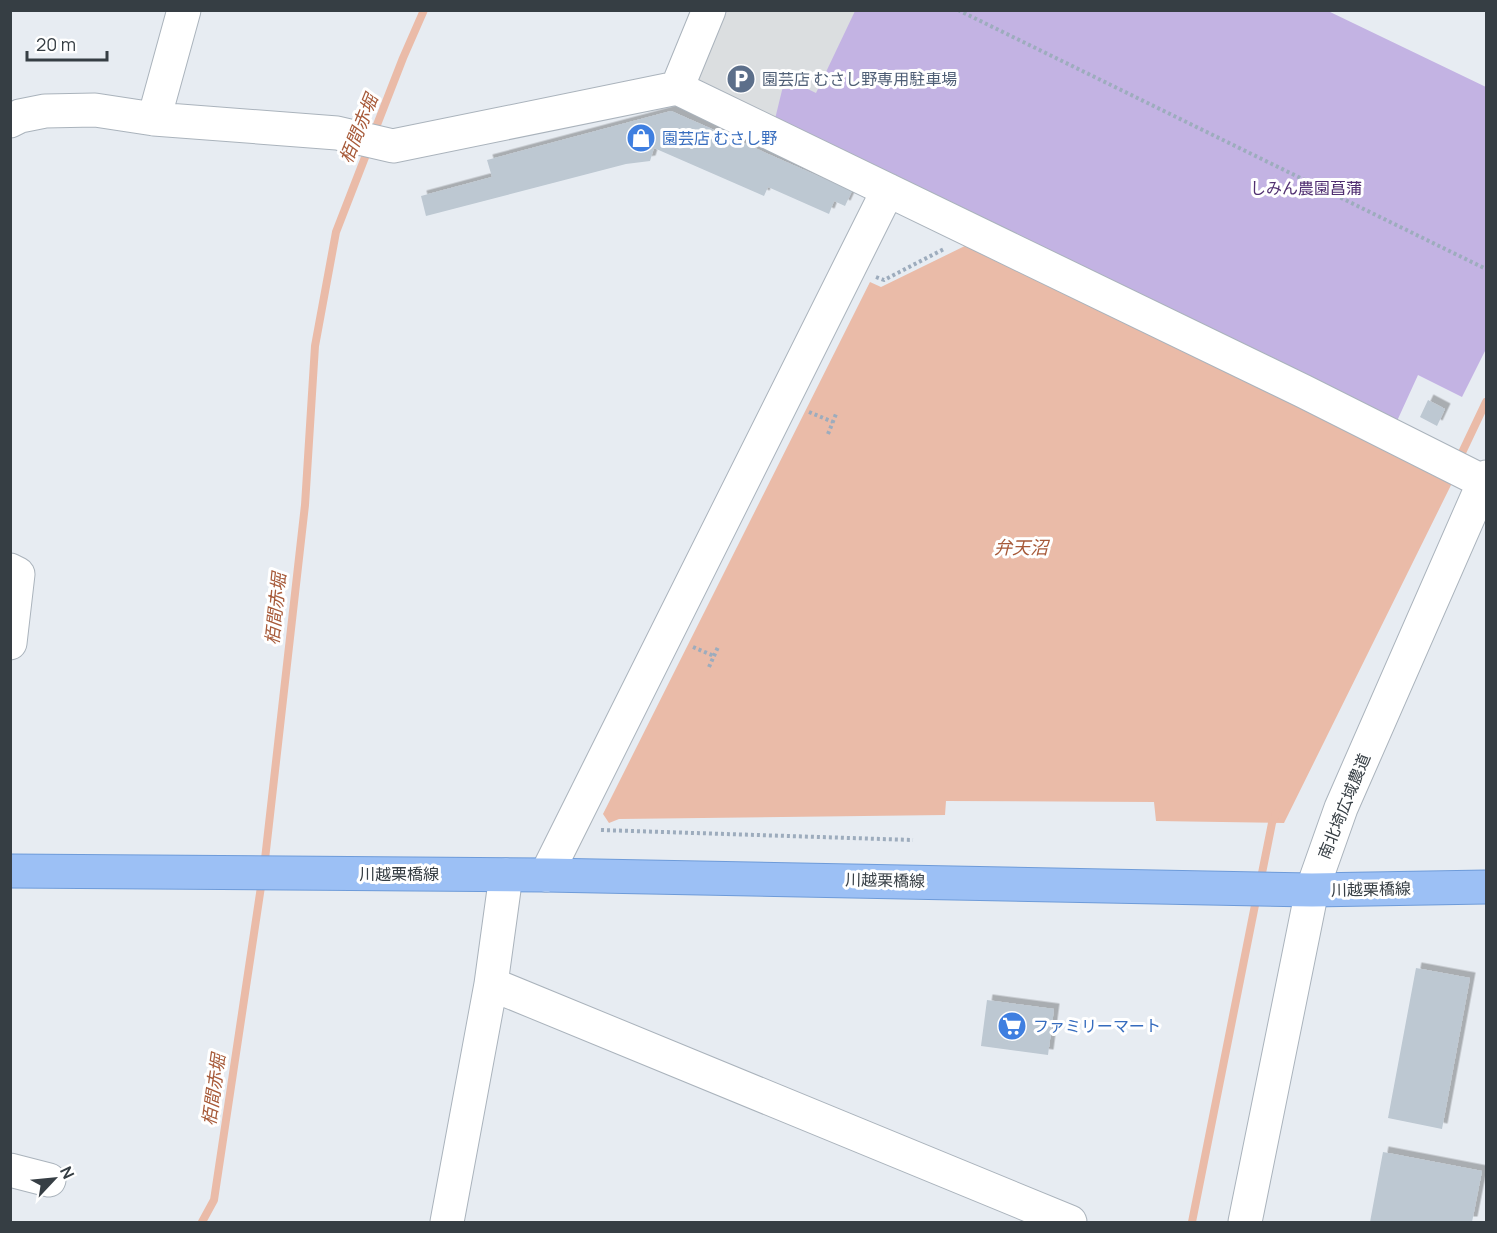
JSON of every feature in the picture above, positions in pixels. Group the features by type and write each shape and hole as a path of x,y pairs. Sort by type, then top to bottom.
{"main road":[{"name":"川越栗橋線","path":"10,871 546,875 1312,890 1486,887"}],"street":[{"path":"154,119 184,10"},
{"path":"676,88 709,10"},
{"path":"10,121 45,111 95,110 154,119 337,133 393,146 676,88 1485,480"},
{"path":"546,875 888,190"},
{"name":"南北埼広域農道","path":"1245,1222 1312,890 1341,808 1485,480"},
{"path":"10,570 18,574 10,643"},
{"path":"447,1222 491,984 506,875"},
{"path":"491,984 1070,1222"},
{"path":"10,1170 49,1180"}],"path":[{"path":"958,10 1486,269"},
{"path":"867,274 884,280 945,249"},
{"path":"876,277 880,267"},
{"path":"805,410 833,423"},
{"path":"828,434 836,414"},
{"path":"688,644 714,656"},
{"path":"709,667 718,647"},
{"path":"594,824 600,830 913,840"}],"green space":[{"name":"しみん農園菖蒲","path":"717,10 1328,11 1486,87 1486,349 1462,397 1418,375 1397,421 775,119"}],"shaded area":[{"path":"727,11 855,11 816,93 785,78 775,119 698,79"}],"water":[{"name":"弁天沼","path":"973,242 1456,475 1284,823 1156,821 1154,802 946,801 945,815 619,819 609,823 603,814 870,282 881,287"}],"building":[{"path":"671,111 852,191 845,206 834,201 829,214 768,187 764,196 654,148 650,161 626,164 426,216 421,196 492,177 487,160"},
{"path":"1428,400 1445,409 1437,426 1420,417"},
{"path":"1416,968 1470,978 1442,1129 1388,1118"},
{"path":"987,1000 1054,1009 1048,1055 981,1046"},
{"path":"1383,1152 1482,1171 1472,1222 1370,1222"}],"waterway":[{"name":"栢間赤堀","path":"373,135 424,10"},
{"name":"栢間赤堀","path":"264,868 305,505 315,346 336,232 369,147"},
{"path":"1458,461 1486,402"},
{"path":"1260,883 1272,823 1276,814"},
{"name":"栢間赤堀","path":"202,1222 214,1200 262,880"},
{"path":"1192,1222 1257,895"}],"place":[{"name":"園芸店 むさし野専用駐車場","path":"741,79"},
{"name":"園芸店 むさし野","path":"641,138"},
{"name":"ファミリーマート","path":"1012,1026"}]}
